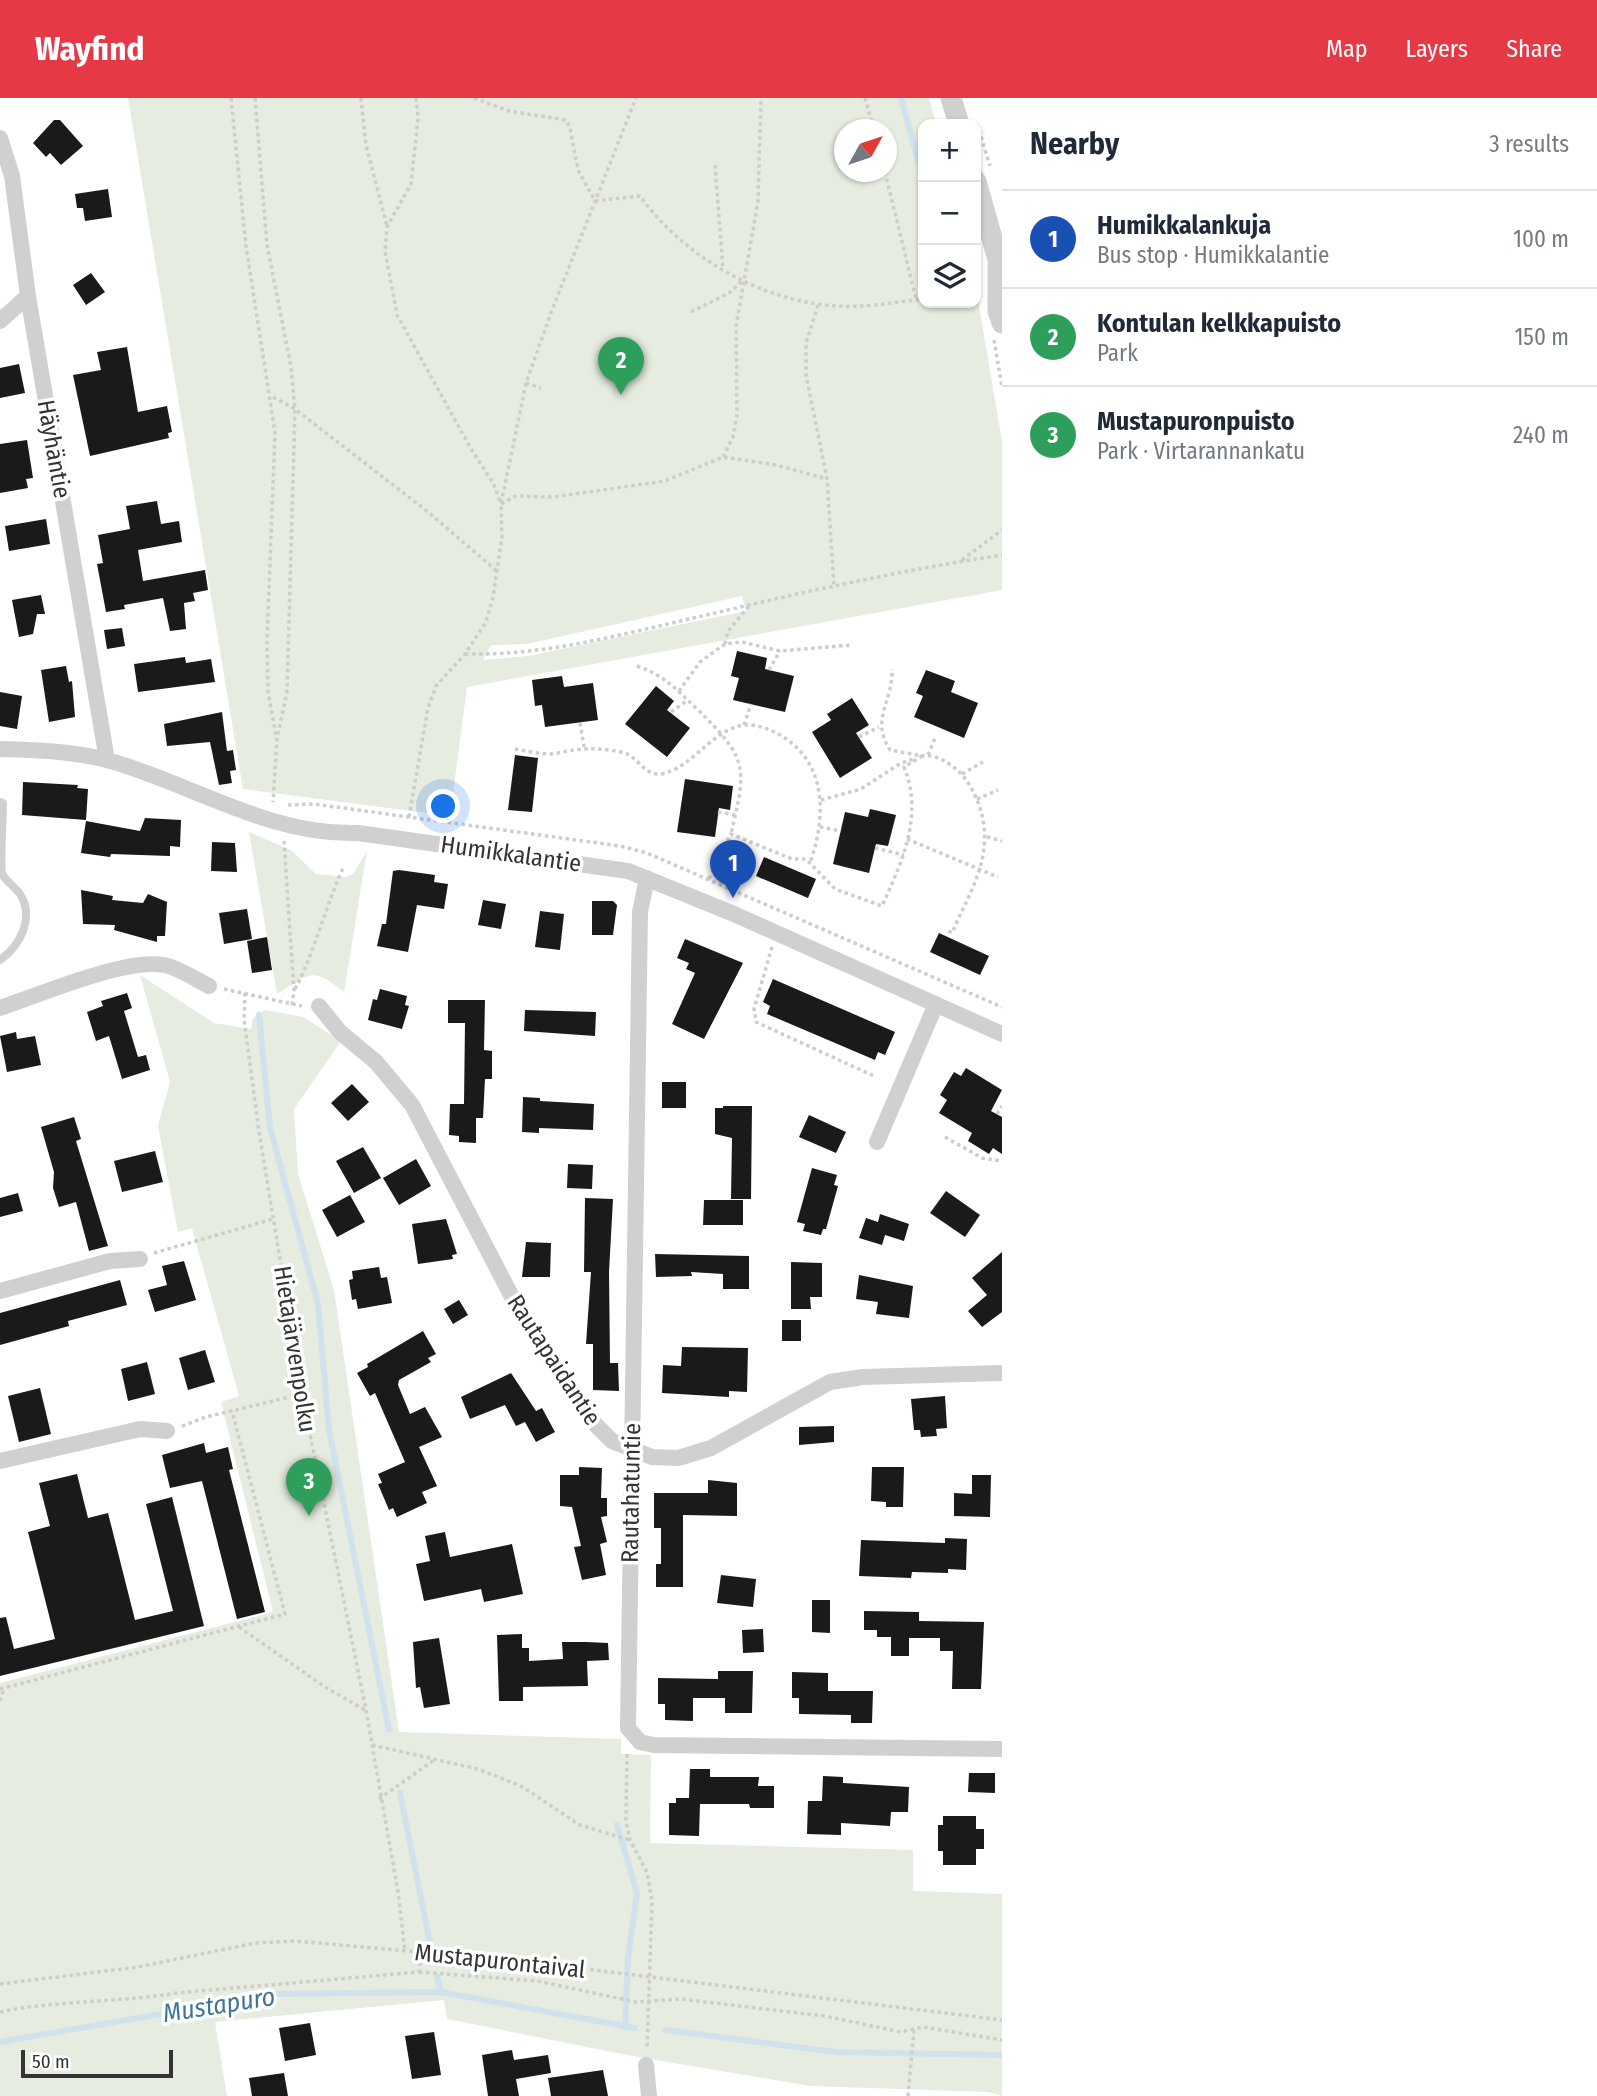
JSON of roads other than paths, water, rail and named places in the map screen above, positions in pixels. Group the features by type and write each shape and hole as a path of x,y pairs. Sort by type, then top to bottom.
{"street":[{"path":"951,98 964,119"},
{"name":"Häyhäntie","path":"0,138 12,176 28,296 107,760"},
{"path":"984,176 1000,256 998,331"},
{"path":"0,321 28,296"},
{"name":"Humikkalantie","path":"0,749 68,752 107,760 255,816 326,834 358,833 615,868 647,878 1002,1034"},
{"name":"Rautahatuntie","path":"647,878 640,912 631,1450 628,1719 633,1737 639,1742 654,1745 1002,1749"},
{"path":"0,1008 76,982 145,965 176,969 209,986"},
{"path":"877,1142 936,1004"},
{"name":"Rautapaidantie","path":"319,1006 340,1032 376,1062 412,1105 498,1272 542,1349 602,1433 631,1450 652,1457 694,1455 818,1387 844,1379 1002,1373"},
{"path":"0,1291 110,1261 140,1259"},
{"path":"0,1461 140,1429 167,1431"},
{"path":"646,2065 649,2096"}],"lane":[{"path":"0,802 3,803 2,874 24,902 25,918 22,936 13,950 0,960"}],"waterway":[{"path":"901,98 918,161"},
{"path":"259,1015 270,1128 318,1304 329,1430 389,1730"},
{"path":"400,1793 431,1948"},
{"path":"617,1825 637,1893 628,1957 625,2027"},
{"path":"437,1976 441,1992"},
{"name":"Mustapuro","path":"0,2042 275,1994 441,1992 635,2028"},
{"path":"665,2030 836,2052 1002,2055"}],"place":[{"name":"Kontulan kelkkapuisto","path":"621,395"},
{"name":"Humikkalankuja","path":"733,898"},
{"name":"Mustapuronpuisto","path":"309,1516"}]}
